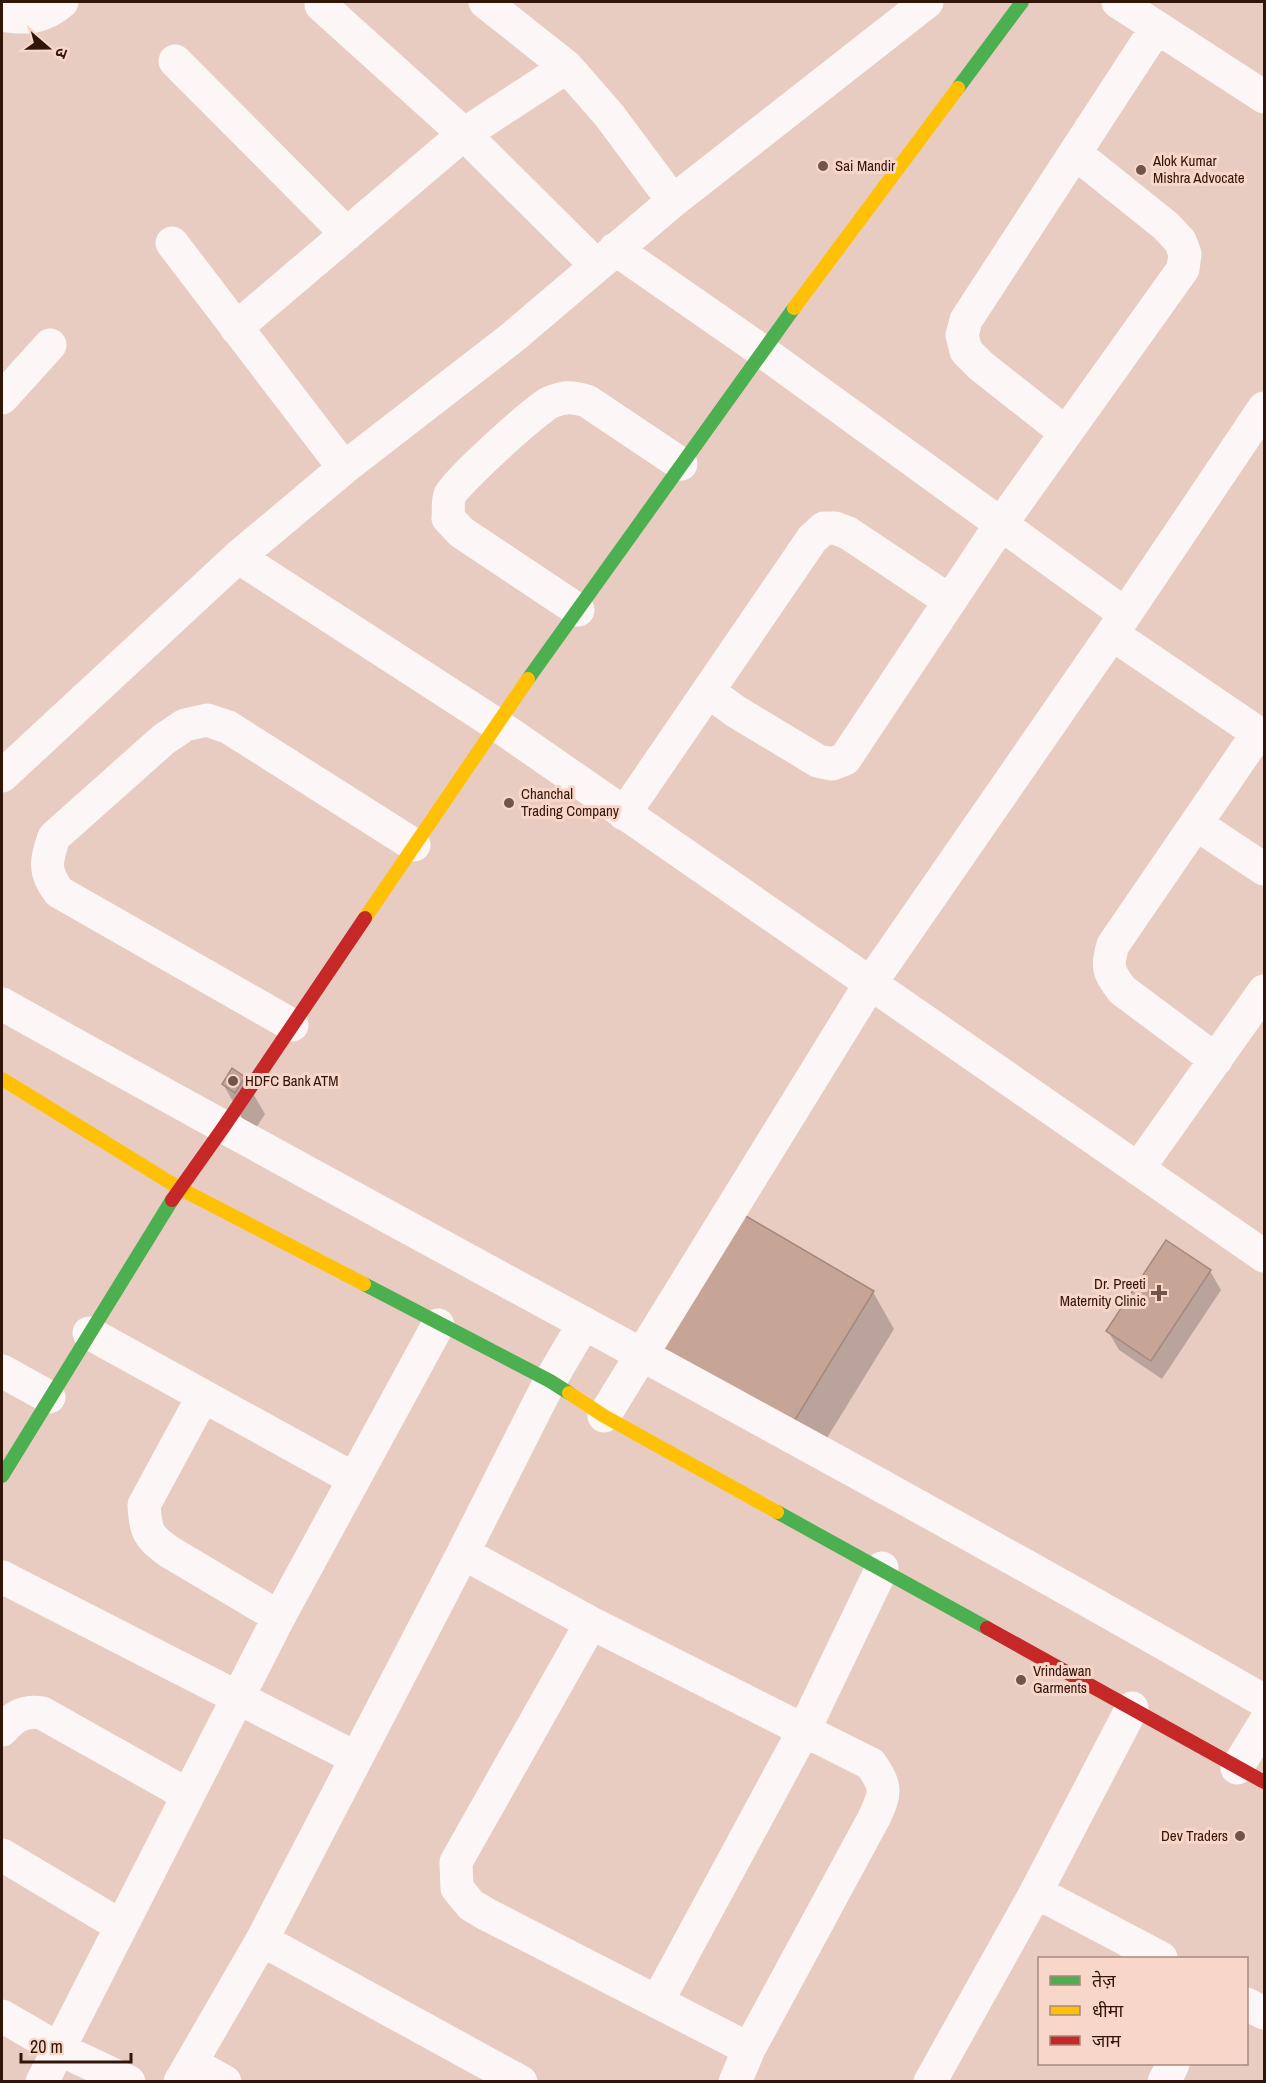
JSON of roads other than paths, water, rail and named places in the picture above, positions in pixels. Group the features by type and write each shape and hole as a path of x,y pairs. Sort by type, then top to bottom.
{"street":[{"path":"2,15 26,19 51,11 62,2"},
{"path":"485,2 567,67 609,115 673,201"},
{"path":"7,761 238,557 344,468 513,337 673,201 927,2"},
{"path":"2,1476 179,1188 223,1128 496,724 762,351 1022,2"},
{"path":"1118,2 1264,98"},
{"path":"321,5 464,135 606,257 762,351 1002,524 1119,624 1261,735 1196,824 1113,945 1108,961 1112,977 1122,990 1215,1060"},
{"path":"1066,433 981,366 966,351 962,335 966,320 1157,27"},
{"path":"175,61 347,234"},
{"path":"236,328 464,135 567,67"},
{"path":"708,691 735,711 818,761 832,764 845,759 856,746 1002,524 1183,269 1185,254 1180,241 1166,226 1074,153"},
{"path":"172,243 344,468"},
{"path":"2,398 50,345"},
{"path":"578,610 461,532 448,518 449,498 454,488 501,442 549,402 570,396 587,401 681,464"},
{"path":"604,1416 870,984 1119,624 1264,408"},
{"path":"624,813 812,539 824,528 835,528 848,533 950,601"},
{"path":"238,557 496,724 1264,1256"},
{"path":"292,1025 59,892 49,879 46,858 54,837 164,739 185,725 207,720 228,727 414,845"},
{"path":"1196,824 1264,869"},
{"path":"1138,1169 1264,991"},
{"path":"2,1004 223,1128 916,1506 1264,1701"},
{"path":"2,1079 179,1188 438,1325 550,1381 604,1416 882,1568 1251,1775 1264,1724"},
{"path":"225,2082 186,2072 262,1940 550,1381 584,1323"},
{"path":"42,2082 279,1617 438,1325"},
{"path":"89,1333 354,1479"},
{"path":"2,1371 49,1397"},
{"path":"203,1396 144,1505 145,1522 151,1538 168,1551 279,1617"},
{"path":"463,1553 591,1623 871,1764 883,1781 883,1798 748,2049 735,2082"},
{"path":"657,2002 804,1730 882,1568"},
{"path":"2,1577 356,1758"},
{"path":"591,1623 456,1862 457,1888 471,1905 486,1914 748,2049"},
{"path":"930,2082 1036,1892 1132,1708"},
{"path":"2,1730 11,1719 29,1711 42,1713 188,1795"},
{"path":"2,1855 121,1926"},
{"path":"1036,1892 1157,1957"},
{"path":"262,1940 521,2082"},
{"path":"1248,2005 1264,2013"},
{"path":"2,2016 59,2049 129,2082"},
{"path":"1164,2082 1172,2065"}],"place":[{"name":"Sai Mandir","path":"823,166"},
{"name":"Alok Kumar Mishra Advocate","path":"1141,170"},
{"name":"Chanchal Trading Company","path":"509,803"},
{"name":"HDFC Bank ATM","path":"233,1081"},
{"name":"Dr. Preeti Maternity Clinic","path":"1159,1293"},
{"name":"Vrindawan Garments","path":"1021,1680"},
{"name":"Dev Traders","path":"1240,1836"}]}
